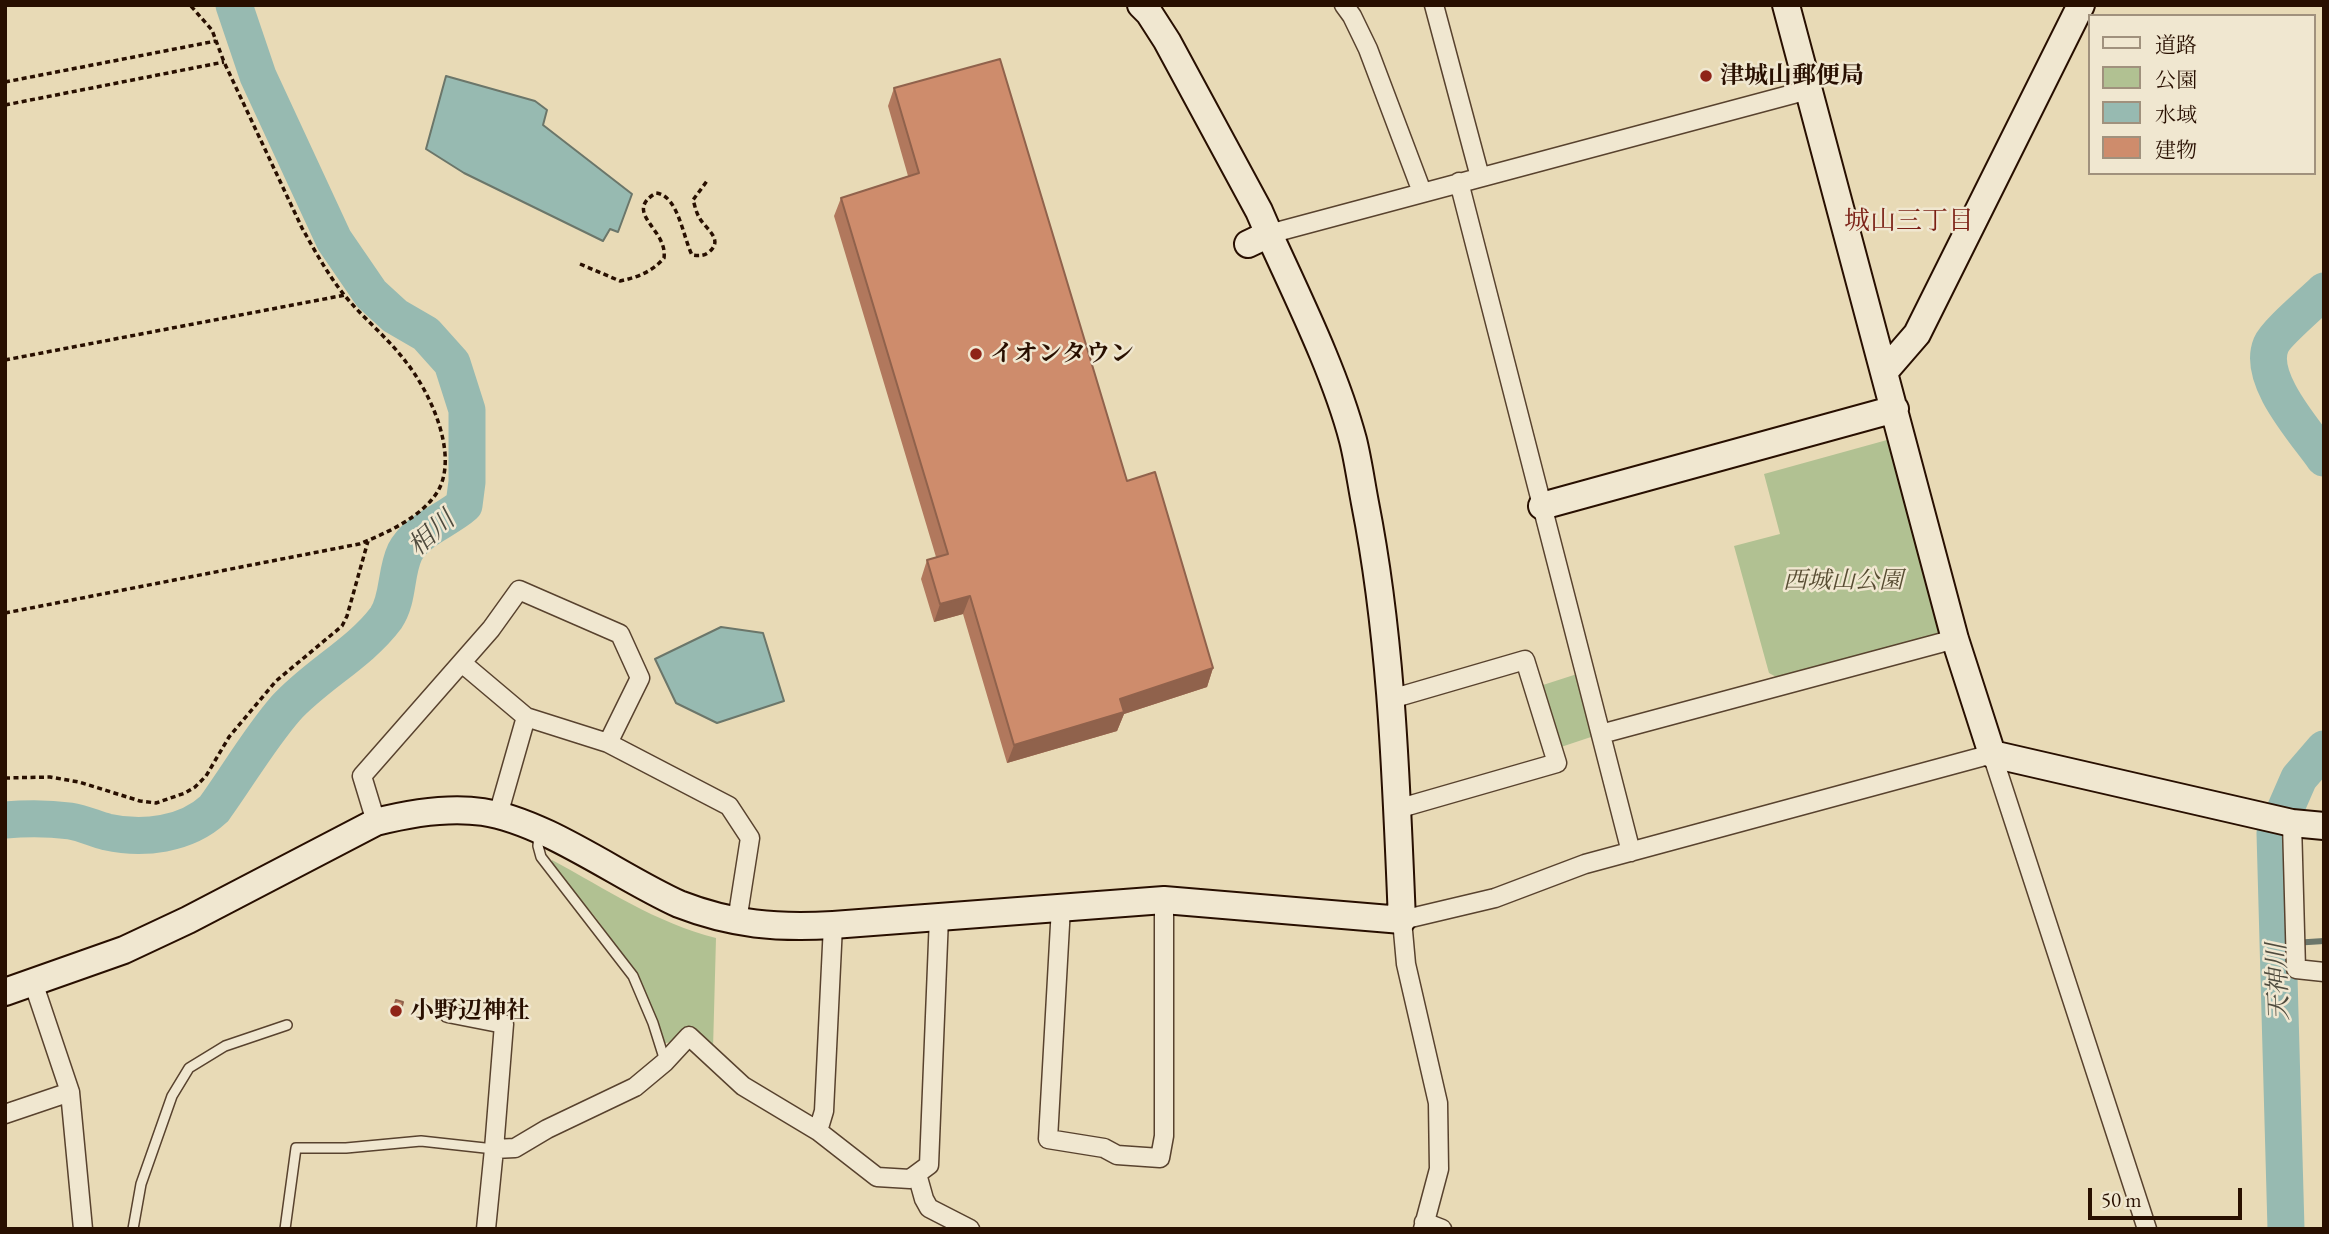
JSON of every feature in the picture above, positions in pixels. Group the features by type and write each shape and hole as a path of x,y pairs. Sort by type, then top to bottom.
{"street":[{"path":"1141,5 1167,41 1259,211 1258,239 1299,299 1339,397 1353,440 1384,613 1406,964 1438,1103 1439,1169 1424,1225 1442,1229"},
{"path":"1344,5 1368,49 1422,192"},
{"path":"1434,5 1480,177"},
{"path":"1786,5 1955,639 2147,1229"},
{"path":"1885,371 1917,334 2081,5"},
{"path":"1258,239 1422,192 1808,90"},
{"path":"1459,182 1631,852"},
{"path":"1542,506 1895,409"},
{"path":"376,821 362,776 491,629 519,590 620,634 640,678 608,743"},
{"path":"1601,734 1955,639"},
{"path":"1391,699 1525,660 1557,763 1397,809"},
{"path":"462,663 526,717 608,743 729,806 750,838 737,920"},
{"path":"498,815 526,717"},
{"path":"5,992 98,960 145,940 376,821 433,811 498,815 539,831 679,904 702,913 784,928 1164,900 1402,920 1494,898 1585,864 1992,754 2282,820 2324,826"},
{"path":"2282,820 2295,929 2296,969 2324,972"},
{"path":"1061,907 1048,1139 1104,1148 1117,1155 1160,1158 1164,1136 1164,900"},
{"path":"494,1149 515,1147 635,1087 666,1062 690,1036 743,1086 818,1130 877,1177 910,1179 929,1165 939,917"},
{"path":"818,1130 824,1111 833,925"},
{"path":"33,982 70,1092 83,1229"},
{"path":"448,1013 504,1024 486,1229"},
{"path":"5,1114 70,1092"},
{"path":"917,1174 929,1208 970,1229"}],"lane":[{"path":"539,831 538,846 541,857 633,976 666,1062"},
{"path":"132,1229 141,1184 172,1097 189,1068 225,1046 288,1025"},
{"path":"285,1229 296,1148 346,1148 421,1141 494,1149"}],"path":[{"path":"5,613 368,541 424,508 439,490 444,471 443,446 437,417 422,384 385,336 345,296 302,228 224,62 212,30 190,5"},
{"path":"5,82 216,41"},
{"path":"5,105 224,62"},
{"path":"580,264 620,281 647,272 658,265 664,258 664,242 647,221 643,209 645,202 656,193 668,197 674,205 692,255 706,254 715,243 713,234 699,219 693,200 707,181"},
{"path":"5,360 345,296"},
{"path":"5,778 50,777 156,803 195,788 206,776 229,737 276,681 342,626 368,541"}],"green space":[{"name":"西城山公園","path":"1887,440 1939,630 1937,638 1780,679 1769,673 1734,546 1780,534 1764,474"},
{"path":"1577,674 1594,736 1561,747 1543,685"},
{"path":"552,860 673,924 716,938 713,1049 688,1027 673,1042 665,1043 636,974 596,918 551,864"}],"water":[{"path":"446,76 535,101 547,110 543,125 632,194 618,232 610,229 603,241 464,173 426,149"},
{"path":"721,627 763,633 784,701 717,723 676,703 655,659"}],"building":[{"name":"イオンタウン","path":"1000,59 1127,481 1155,472 1213,668 1120,699 1124,712 1014,745 970,596 940,604 927,560 948,554 841,198 919,173 894,88"},
{"path":"396,1000 403,1002 401,1010 394,1008"}],"waterway":[{"name":"相川","path":"5,820 62,820 107,832 149,835 177,830 203,818 214,809 286,708 364,642 386,618 393,603 402,560 410,544 464,505 467,482 467,410 452,363 426,334 395,316 371,294 334,240 258,76 234,5"},
{"name":"天神川","path":"2324,291 2274,340 2268,359 2277,389 2285,404 2324,458"},
{"name":"天神川","path":"2286,1229 2275,833 2299,778 2324,749"},
{"path":"2277,944 2324,941"}],"place":[{"name":"津城山郵便局","path":"1706,76"},
{"name":"イオンタウン","path":"976,354"},
{"name":"小野辺神社","path":"396,1011"}],"district":[{"name":"城山三丁目","path":"1909,222"}]}
